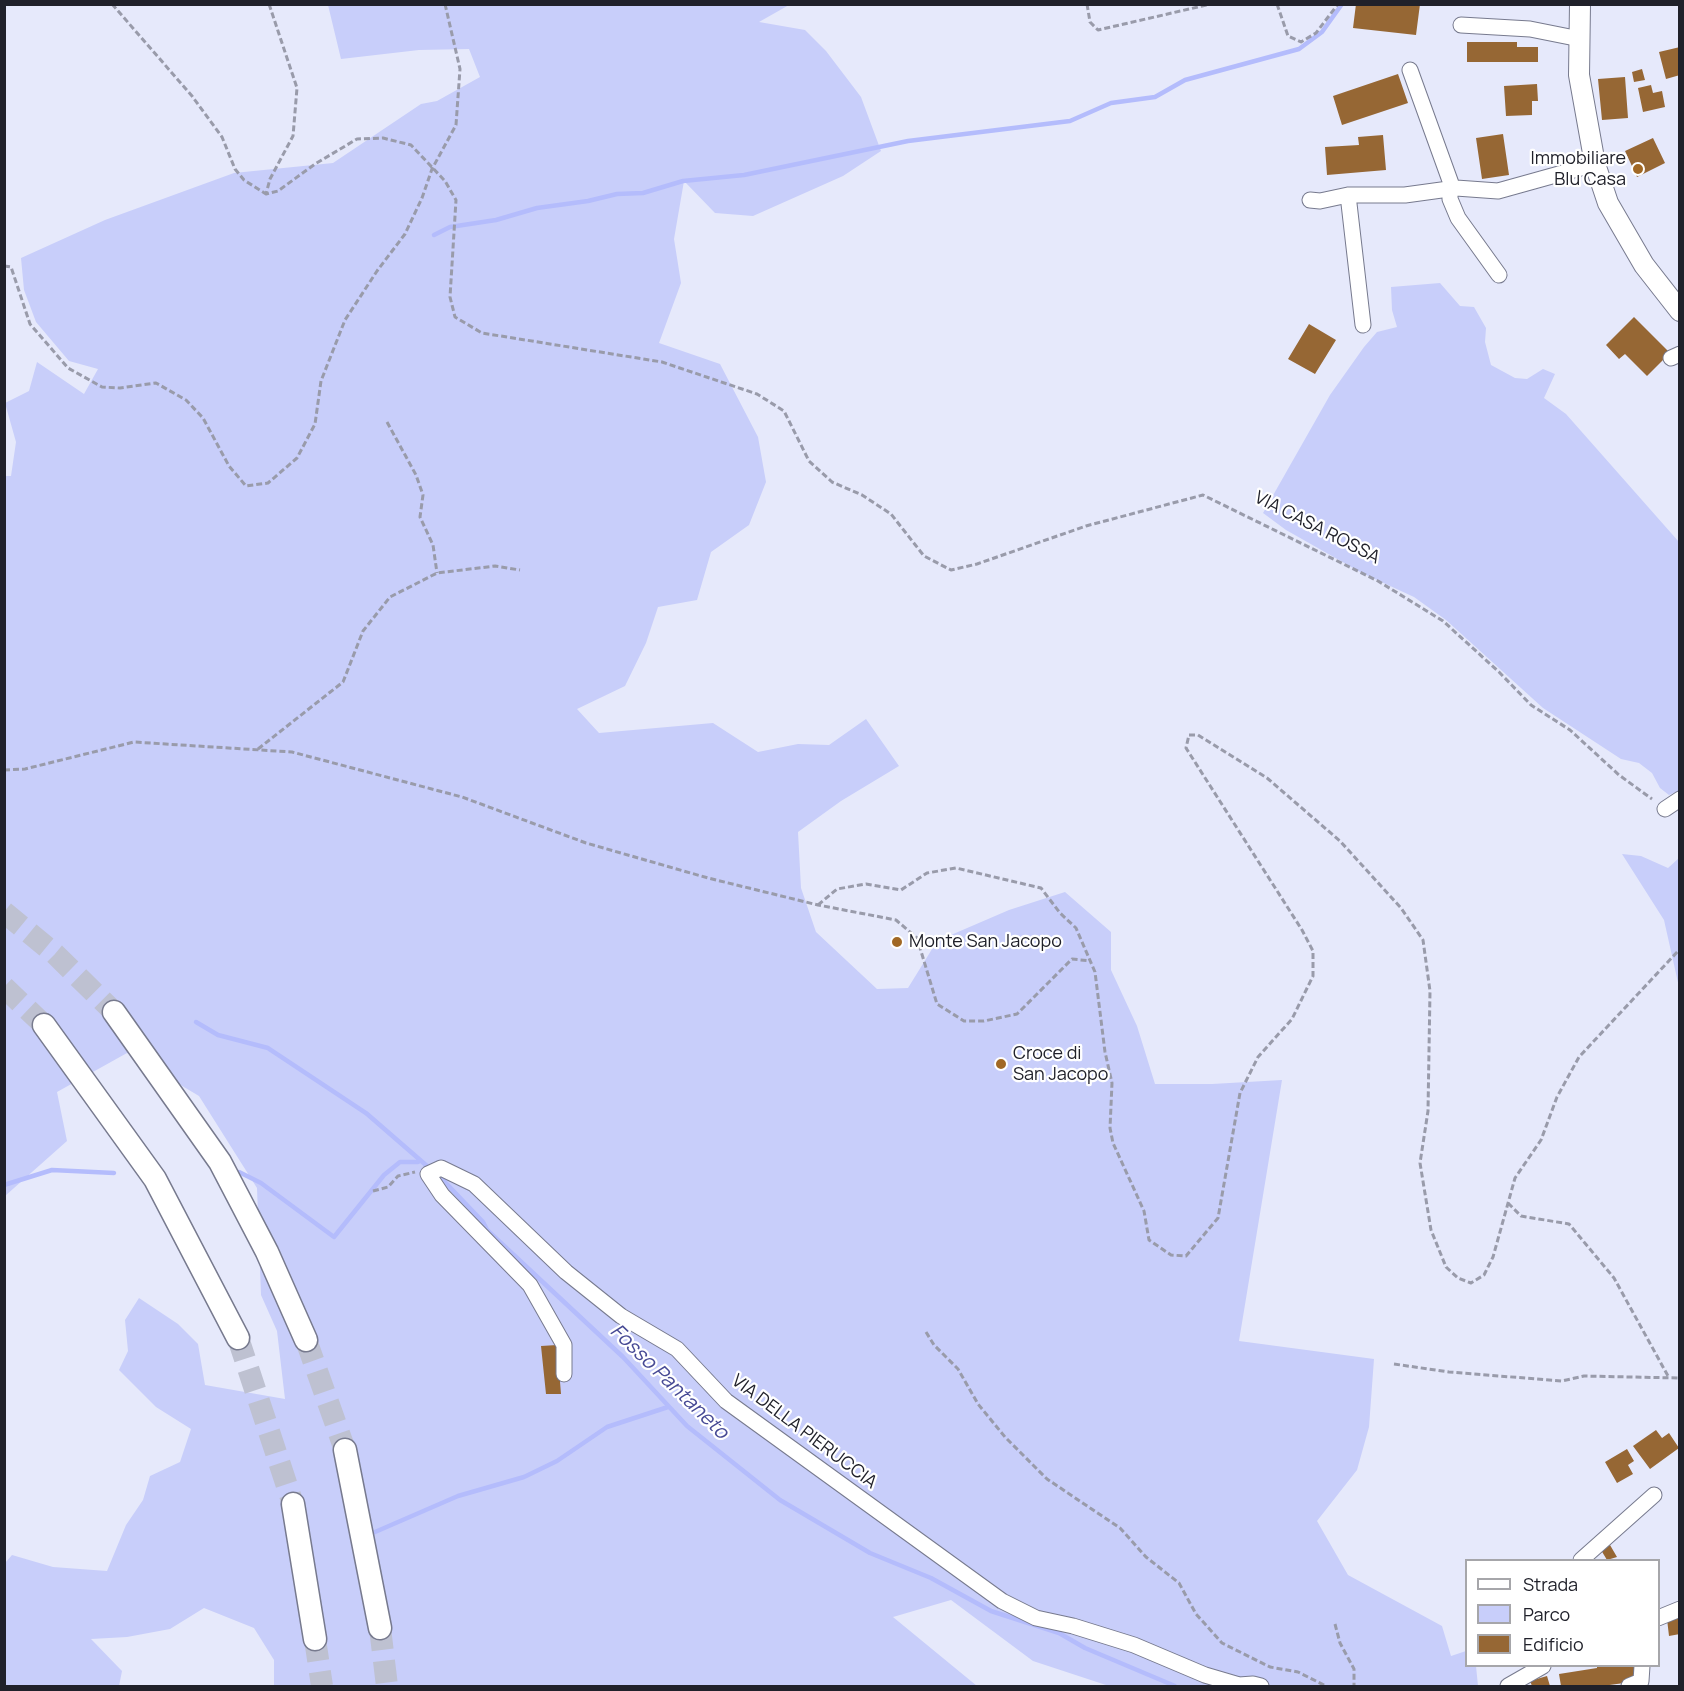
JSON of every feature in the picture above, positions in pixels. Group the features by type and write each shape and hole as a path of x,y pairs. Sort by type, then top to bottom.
{"highway":[{"path":"114,1012 220,1162 267,1252 306,1340"},
{"path":"44,1024 155,1179 238,1338"},
{"path":"345,1450 380,1628"},
{"path":"293,1504 315,1639"}],"main road":[{"path":"1580,4 1579,75 1595,164 1608,203 1620,224 1644,265 1680,312"}],"street":[{"path":"1461,25 1530,29 1580,39"},
{"path":"1410,70 1451,189 1450,199 1458,218 1498,274"},
{"path":"1310,200 1320,201 1348,195 1405,195 1451,189 1498,191 1595,164"},
{"path":"1348,195 1363,325"},
{"path":"1665,809 1680,800"},
{"path":"434,1171 442,1195 530,1285 564,1345 564,1374"},
{"name":"VIA DELLA PIERUCCIA","path":"434,1171 474,1184 566,1272 621,1316 677,1350 726,1401 1002,1601 1036,1618 1073,1626 1134,1645 1205,1676 1239,1685 1261,1686"},
{"path":"1582,1559 1654,1495"},
{"path":"1660,1618 1680,1609"},
{"path":"1508,1686 1540,1667"},
{"path":"1629,1686 1641,1681 1642,1667"}],"path":[{"path":"112,4 192,96 222,137 235,169 244,180 266,194 270,179 293,136 297,88 269,4"},
{"path":"4,266 11,267 30,324 68,368 102,387 120,388 156,383 186,400 203,418 229,466 246,486 268,483 297,458 315,424 321,381 345,320 405,234 432,169 456,124 460,69 445,4"},
{"path":"1087,4 1090,22 1098,30 1211,4"},
{"path":"1276,4 1288,36 1301,42 1316,33 1338,4"},
{"name":"VIA CASA ROSSA","path":"266,194 278,191 315,164 357,140 383,138 411,145 445,181 456,200 450,297 455,317 482,333 662,362 757,394 784,411 809,461 832,482 862,495 891,514 924,556 951,570 977,564 1011,550 1086,526 1203,495 1378,581 1443,621 1531,705 1570,730 1619,775 1665,809"},
{"path":"4,339 4,350"},
{"path":"387,422 416,474 423,495 420,517 433,545 437,573"},
{"path":"257,750 343,682 363,631 390,597 437,573 495,566 520,570"},
{"path":"818,905 837,889 866,884 901,890 927,873 956,868 1041,888 1060,913 1076,928 1095,972 1105,1052 1112,1083 1110,1128 1113,1143 1144,1211 1149,1240 1171,1255 1186,1256 1218,1218 1240,1093 1258,1057 1292,1019 1313,976 1312,951 1302,930 1186,748 1189,735 1198,735 1267,778 1340,841 1401,908 1423,940 1430,992 1428,1111 1420,1163 1431,1230 1446,1267 1458,1278 1471,1283 1484,1275 1493,1257 1515,1178 1540,1140 1557,1097 1579,1057 1680,949"},
{"path":"4,770 25,769 134,742 292,752 462,797 586,843 708,879 818,905 896,920 917,938 936,1004 964,1021 984,1022 1017,1014 1072,959 1091,961"},
{"path":"373,1191 388,1187 398,1176 434,1171"},
{"path":"1508,1203 1521,1216 1569,1224 1614,1278 1668,1376"},
{"path":"927,1332 941,1353 958,1369 978,1404 1005,1437 1047,1479 1120,1528 1146,1557 1179,1583 1196,1614 1222,1643 1270,1667 1298,1672 1326,1686"},
{"path":"1394,1364 1461,1373 1562,1381 1584,1376 1680,1378"},
{"path":"1335,1624 1340,1643 1354,1669 1354,1686"}],"green space":[{"path":"328,5 789,5 759,22 805,30 826,51 861,97 881,151 843,176 753,216 715,213 684,181 674,239 681,283 659,343 720,364 758,437 766,482 749,525 711,552 697,600 658,607 646,643 625,686 577,709 599,733 713,723 758,752 798,744 829,745 866,719 899,766 841,801 798,832 801,888 816,932 877,989 908,988 937,941 1009,910 1065,892 1111,932 1111,970 1137,1026 1155,1084 1282,1080 1239,1341 1374,1359 1369,1427 1357,1470 1317,1521 1348,1575 1442,1626 1451,1656 1465,1651 1465,1667 1476,1667 1478,1686 1109,1686 1033,1661 951,1600 893,1617 977,1686 274,1686 274,1660 254,1628 204,1608 170,1629 127,1637 91,1639 122,1671 119,1686 5,1686 5,1563 12,1555 53,1567 107,1571 126,1525 143,1500 150,1476 180,1462 191,1429 156,1407 119,1370 128,1351 125,1320 139,1298 178,1324 198,1344 205,1385 285,1399 277,1331 261,1295 257,1188 199,1096 127,1053 57,1092 67,1141 5,1196 4,476 11,476 16,442 5,403 29,391 37,362 84,394 98,369 69,361 36,322 24,290 21,258 105,220 234,173 333,163 421,104 437,101 480,77 469,49 419,50 341,59"},
{"path":"1440,283 1460,306 1474,307 1486,328 1485,342 1491,365 1515,378 1527,379 1543,369 1555,374 1544,398 1566,414 1679,542 1680,790 1669,795 1660,788 1652,773 1639,763 1621,759 1543,708 1446,620 1414,597 1362,573 1286,530 1263,513 1330,395 1364,347 1377,332 1397,327 1392,310 1391,287"},
{"path":"1622,854 1641,856 1668,868 1679,858 1679,987 1664,920"}],"building":[{"path":"1356,4 1420,4 1416,35 1353,28"},
{"path":"1467,42 1517,42 1517,47 1538,47 1538,62 1467,62"},
{"path":"1680,47 1680,75 1666,79 1659,52"},
{"path":"1642,69 1645,80 1634,82 1632,72"},
{"path":"1398,74 1408,103 1342,125 1333,96"},
{"path":"1625,77 1628,118 1602,120 1598,79"},
{"path":"1537,84 1538,101 1532,101 1532,115 1506,116 1504,86"},
{"path":"1651,85 1653,93 1662,91 1665,107 1643,112 1638,88"},
{"path":"1503,134 1509,175 1482,179 1476,138"},
{"path":"1383,135 1386,170 1327,175 1325,147 1359,145 1358,137"},
{"path":"1653,138 1665,163 1637,177 1625,151"},
{"path":"1634,317 1670,353 1647,376 1625,354 1619,359 1606,345"},
{"path":"1309,324 1336,340 1315,374 1288,359"},
{"path":"557,1345 561,1394 546,1394 541,1346"},
{"path":"1656,1430 1662,1438 1669,1433 1679,1448 1650,1469 1633,1446"},
{"path":"1627,1449 1634,1461 1628,1465 1633,1474 1617,1483 1605,1462"},
{"path":"1610,1545 1617,1557 1606,1559 1601,1550"},
{"path":"1680,1617 1680,1634 1669,1636 1667,1619"},
{"path":"1637,1667 1639,1681 1602,1686 1561,1686 1559,1674 1597,1668"},
{"path":"1547,1676 1550,1686 1532,1686 1530,1681"}],"waterway":[{"path":"434,235 450,227 496,220 537,208 588,201 617,194 643,193 683,181 744,175 908,141 1070,121 1111,103 1155,97 1185,80 1299,49 1322,32 1342,4"},
{"name":"Fosso Pantaneto","path":"196,1022 218,1035 268,1048 366,1113 442,1179 483,1222 487,1230 623,1357 687,1426 780,1500 870,1553 931,1578 991,1611 1059,1633 1085,1648 1175,1686"},
{"path":"239,1172 261,1183 334,1237 384,1175 400,1162 418,1162"},
{"path":"4,1185 52,1170 114,1173"},
{"path":"375,1532 458,1496 524,1477 557,1461 607,1427 668,1407"}],"tunnel":[{"path":"4,912 55,954 114,1012"},
{"path":"4,987 44,1025"},
{"path":"238,1338 293,1504"},
{"path":"306,1340 345,1450"},
{"path":"380,1628 387,1686"},
{"path":"315,1639 322,1686"}],"place":[{"name":"Immobiliare Blu Casa","path":"1638,169"},
{"name":"Monte San Jacopo","path":"897,942"},
{"name":"Croce di San Jacopo","path":"1001,1064"}]}
